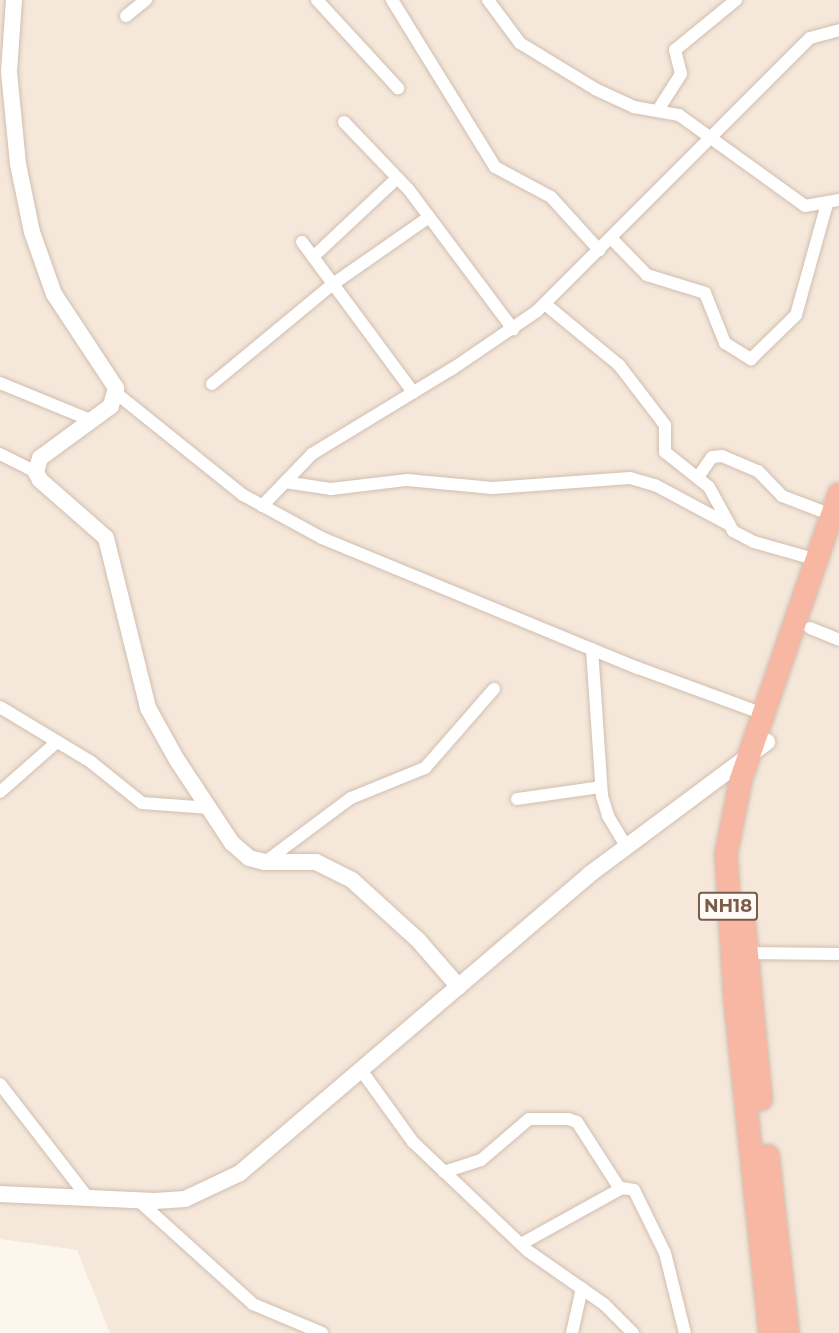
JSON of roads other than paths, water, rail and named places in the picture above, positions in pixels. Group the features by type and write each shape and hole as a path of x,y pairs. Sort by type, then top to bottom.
{"highway":[{"name":"NH18","path":"788,1333 747,953 740,852 764,714 817,560 837,515"},
{"name":"NH18","path":"770,1333 726,879 730,829 759,747 810,628 837,515"}],"street":[{"path":"14,0 4,51 6,94 32,232 54,294 112,379 116,393 262,506 322,538 592,649 764,714"},
{"path":"126,16 146,0"},
{"path":"317,0 398,88"},
{"path":"392,0 495,167 551,197 599,250"},
{"path":"488,0 519,43 595,89 634,107 679,115 709,139 805,206 833,202 795,315 751,359 725,343 705,293 646,276 611,238"},
{"path":"658,110 681,72 675,50 736,0"},
{"path":"262,506 312,454 513,329 545,304 810,38 839,30"},
{"path":"344,122 397,178 513,329"},
{"path":"313,257 397,178"},
{"path":"212,384 333,284 429,218"},
{"path":"302,242 413,393"},
{"path":"545,304 619,364 665,425 666,452 709,487 726,523"},
{"path":"0,383 90,420"},
{"path":"36,472 40,458 50,448 111,406 116,393"},
{"path":"0,455 36,472 40,480 106,538 148,708 177,760 241,852 265,862 315,862 352,880 418,939 459,987"},
{"path":"698,477 712,457 722,456 758,471 782,495 837,515"},
{"path":"285,482 331,489 407,480 493,488 630,478 655,485 726,523 743,539 817,560"},
{"path":"810,628 839,640"},
{"path":"592,649 601,787 608,816 626,846"},
{"path":"265,862 351,798 425,768 494,689"},
{"path":"0,707 97,766 142,803 210,808"},
{"path":"0,792 57,742"},
{"path":"0,1194 139,1201 185,1199 240,1173 626,846 759,747"},
{"path":"517,799 601,787"},
{"path":"747,953 839,954"},
{"path":"361,1070 392,1118 444,1172 521,1244 614,1312 633,1333"},
{"path":"0,1084 89,1199"},
{"path":"444,1172 481,1160 529,1119 568,1119 577,1122 620,1189"},
{"path":"521,1244 620,1189 634,1190 645,1205 665,1253 685,1333"},
{"path":"139,1201 247,1300 322,1333"},
{"path":"572,1333 582,1288"}]}
